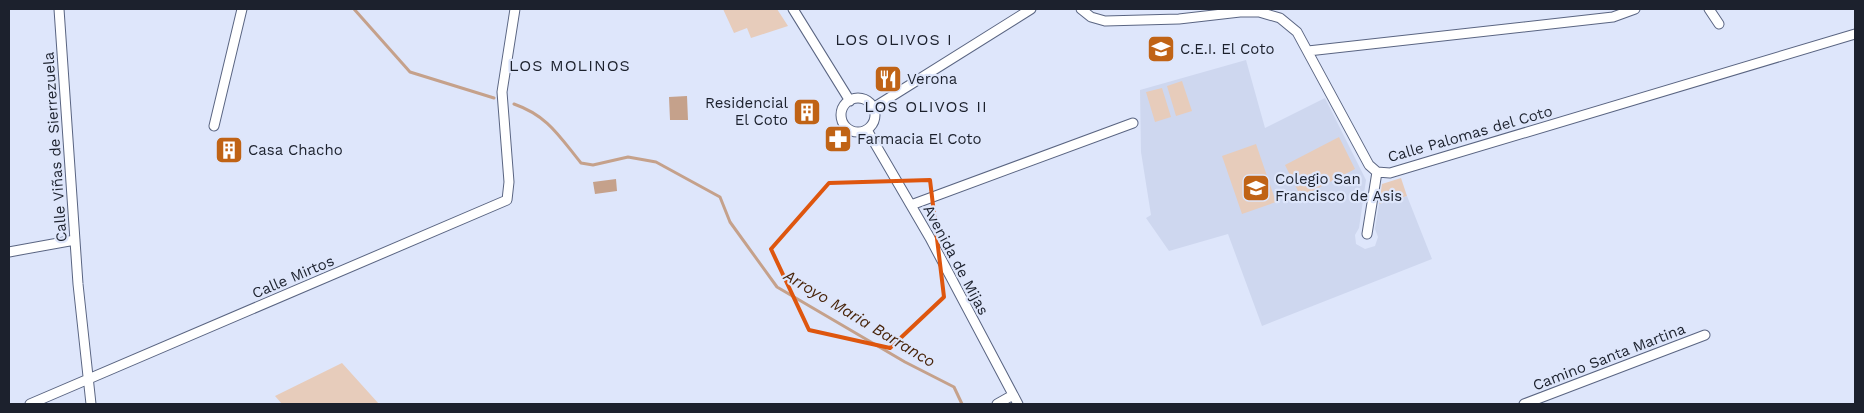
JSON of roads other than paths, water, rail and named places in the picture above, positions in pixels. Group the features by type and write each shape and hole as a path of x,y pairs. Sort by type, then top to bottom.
{"street":[{"name":"Calle Viñas de Sierrezuela","path":"59,9 74,240 91,404"},
{"path":"214,126 242,9"},
{"name":"Calle Mirtos","path":"30,404 507,200 509,182 502,92 515,9"},
{"path":"793,9 850,101"},
{"path":"873,108 1030,9"},
{"name":"Calle Palomas del Coto","path":"1081,9 1092,17 1105,22 1179,19 1240,12 1264,13 1280,18 1297,32 1369,165 1377,172 1390,173 1855,34"},
{"path":"1308,51 1613,17 1635,9"},
{"path":"1709,9 1719,24 1719,9"},
{"path":"862,99 871,104 873,108 874,123 867,130 855,132 845,125 841,113 845,104 862,99"},
{"path":"911,205 1133,122"},
{"name":"Avenida de Mijas","path":"867,130 911,205 1018,404"},
{"path":"1367,234 1377,172"},
{"path":"9,252 74,240"},
{"name":"Camino Santa Martina","path":"1524,404 1705,335"},
{"path":"997,404 1013,396"}],"waterway":[{"name":"Arroyo Maria Barranco","path":"354,9 410,72 494,98"},
{"name":"Arroyo Maria Barranco","path":"514,104 536,114 552,128 581,163 593,165 628,157 656,162 720,197 730,222 777,287 905,362 954,387 962,404"}],"place":[{"name":"C.E.I. El Coto","path":"1161,49"},
{"name":"Verona","path":"888,79"},
{"name":"Residencial El Coto","path":"807,112"},
{"name":"Farmacia El Coto","path":"838,139"},
{"name":"Casa Chacho","path":"229,150"},
{"name":"Colegio San Francisco de Asis","path":"1256,188"}],"district":[{"name":"LOS OLIVOS I","path":"894,39"},
{"name":"LOS MOLINOS","path":"570,65"},
{"name":"LOS OLIVOS II","path":"926,106"}]}
